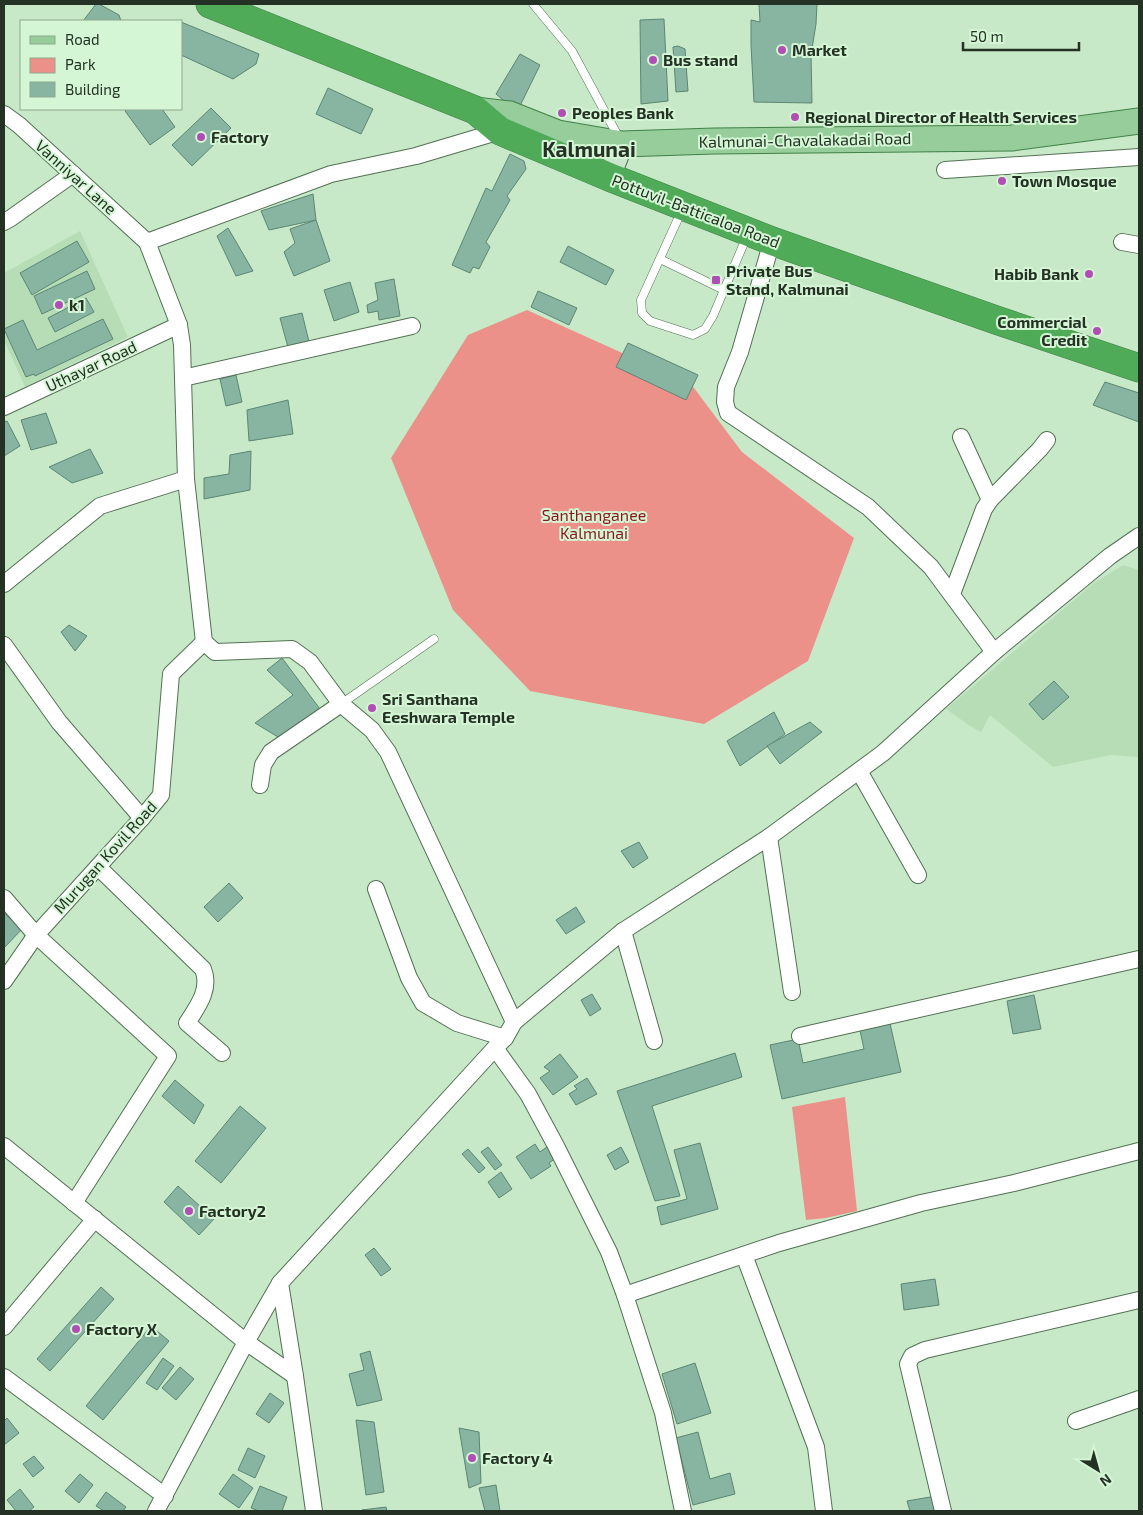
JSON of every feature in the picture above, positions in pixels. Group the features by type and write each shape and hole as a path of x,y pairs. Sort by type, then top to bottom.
{"highway":[{"name":"Pottuvil-Batticaloa Road","path":"210,4 475,110 500,131 760,237 1139,368"}],"main road":[{"name":"Kalmunai-Chavalakadai Road","path":"475,110 510,114 558,133 622,144 714,141 1012,138 1139,121"},
{"path":"609,177 622,144"}],"street":[{"name":"Vanniyar Lane","path":"4,114 19,125 147,242"},
{"path":"500,131 416,156 332,174 147,242 179,325 182,345 186,479 204,642 214,652 292,649 310,662 341,704 372,730 388,752 514,1022"},
{"path":"945,170 1139,157"},
{"path":"4,222 73,174"},
{"path":"760,237 740,352 726,387 725,402 728,413 868,507 930,567 994,652"},
{"path":"1122,242 1139,245"},
{"name":"Uthayar Road","path":"4,407 179,325"},
{"path":"183,378 412,326"},
{"path":"961,437 990,500"},
{"path":"952,594 984,509 990,500 1047,440"},
{"path":"4,584 100,506 186,479"},
{"path":"156,1511 246,1342 280,1283 500,1043 514,1022 623,931 770,837 859,772 883,753 994,652 1110,556 1139,536"},
{"name":"Murugan Kovil Road","path":"4,981 36,935 161,795 171,674 204,642"},
{"path":"4,645 59,722 142,818"},
{"path":"260,785 263,765 271,752 341,704"},
{"path":"859,772 918,875"},
{"path":"770,837 792,992"},
{"path":"98,867 202,969 206,978 203,996 187,1023 222,1053"},
{"path":"376,889 409,978 423,1003 457,1024 500,1043 556,1146 609,1252 625,1295 663,1414 683,1511"},
{"path":"4,898 36,935 168,1056 74,1202"},
{"path":"623,931 654,1041"},
{"path":"800,1036 1139,959"},
{"path":"4,1146 246,1342 295,1376"},
{"path":"625,1295 778,1243 921,1203 1014,1183 1139,1151"},
{"path":"4,1326 95,1219"},
{"path":"744,1255 816,1447 824,1511"},
{"path":"280,1283 314,1511"},
{"path":"943,1511 908,1364 912,1356 925,1350 1139,1300"},
{"path":"4,1377 165,1496"},
{"path":"1076,1421 1139,1399"}],"lane":[{"path":"533,4 572,51 622,144"},
{"path":"684,206 641,300 642,312 650,322 693,335 705,328 713,316 724,290 760,237"},
{"path":"660,259 724,290"},
{"path":"341,704 434,640"}],"shaded area":[{"name":"k1","path":"80,231 128,337 25,387 4,340 4,273"},
{"path":"1123,565 1139,570 1139,757 1111,755 1053,767 990,715 981,732 946,709 1094,583"}],"green space":[{"name":"Santhanganee Kalmunai","path":"527,310 691,384 742,452 854,538 808,661 704,724 530,691 453,610 391,458 468,335"},
{"path":"845,1097 857,1211 826,1218 806,1220 792,1107"}],"building":[{"path":"96,4 99,4 119,15 121,20 84,20"},
{"name":"Market","path":"759,4 817,4 811,55 812,103 754,102 751,20 760,22"},
{"name":"Bus stand","path":"664,19 668,101 641,104 640,20"},
{"path":"182,22 259,54 256,64 233,79 182,55"},
{"path":"678,46 685,49 688,91 676,92 673,47"},
{"path":"520,54 540,65 517,112 496,94"},
{"path":"328,88 373,109 361,134 316,114"},
{"name":"Factory","path":"211,108 231,128 192,166 172,145"},
{"path":"163,110 175,127 150,145 125,111"},
{"path":"510,154 524,161 526,169 507,196 510,200 486,242 490,247 479,269 473,267 470,273 452,265 486,188 492,191"},
{"path":"313,194 316,220 269,230 261,211"},
{"path":"316,220 330,261 294,276 284,252 295,243 290,229"},
{"path":"228,228 253,271 236,276 217,236"},
{"path":"77,241 89,262 32,295 20,273"},
{"path":"568,246 614,270 606,285 560,262"},
{"path":"87,271 95,289 42,314 34,296"},
{"path":"394,279 400,316 379,320 378,311 368,313 367,305 378,300 375,283"},
{"path":"350,282 359,312 334,321 324,290"},
{"path":"538,291 577,308 569,325 531,307"},
{"path":"86,298 94,312 55,332 48,318"},
{"path":"302,313 310,346 289,351 280,318"},
{"path":"103,319 113,339 35,376 34,374 26,377 4,329 23,320 37,350"},
{"path":"628,343 698,375 686,400 616,367"},
{"path":"236,375 242,402 226,406 220,379"},
{"path":"1105,382 1139,393 1139,422 1093,405"},
{"path":"288,400 293,434 249,441 247,410"},
{"path":"46,413 57,443 31,450 21,420"},
{"path":"7,421 20,446 4,456 4,422"},
{"path":"90,449 103,473 72,483 49,467"},
{"path":"251,451 250,490 204,499 204,478 229,474 230,455"},
{"path":"69,625 87,636 75,651 61,632"},
{"path":"282,658 320,709 278,737 255,723 293,695 267,670"},
{"path":"1054,681 1069,697 1043,720 1029,704"},
{"path":"774,712 785,734 740,766 727,741"},
{"path":"810,722 822,732 780,764 767,746"},
{"path":"639,842 648,858 633,868 621,851"},
{"path":"229,883 243,898 218,922 204,907"},
{"path":"576,907 585,922 566,934 556,920"},
{"path":"4,913 22,929 4,948"},
{"path":"592,994 601,1009 590,1016 581,1000"},
{"path":"1034,995 1041,1029 1013,1034 1007,1001"},
{"path":"889,1019 901,1072 782,1099 770,1045 798,1039 803,1063 864,1049 859,1026"},
{"path":"735,1053 742,1077 652,1106 680,1196 655,1201 617,1091"},
{"path":"560,1054 578,1077 553,1095 540,1078 550,1071 544,1067"},
{"path":"587,1078 597,1094 576,1105 569,1094 577,1089 574,1086"},
{"path":"175,1080 204,1105 194,1124 162,1096"},
{"path":"240,1106 266,1128 221,1183 195,1161"},
{"path":"700,1143 718,1209 661,1225 657,1207 687,1199 674,1150"},
{"path":"535,1144 540,1152 548,1146 556,1158 549,1163 551,1166 531,1179 516,1157"},
{"path":"488,1147 502,1165 495,1170 481,1152"},
{"path":"621,1147 629,1162 615,1170 607,1155"},
{"path":"468,1149 485,1168 479,1173 462,1154"},
{"path":"501,1172 512,1189 499,1198 488,1182"},
{"name":"Factory2","path":"178,1186 214,1219 199,1235 164,1202"},
{"path":"374,1248 391,1269 381,1276 365,1255"},
{"path":"935,1279 939,1305 904,1310 901,1284"},
{"name":"Factory X","path":"101,1287 114,1299 50,1371 37,1359"},
{"path":"151,1326 169,1341 103,1420 86,1406"},
{"path":"370,1351 382,1400 357,1406 349,1374 364,1370 360,1354"},
{"path":"163,1358 174,1366 157,1390 146,1383"},
{"path":"695,1363 711,1413 677,1424 662,1374"},
{"path":"180,1367 194,1379 176,1400 162,1388"},
{"path":"270,1393 284,1403 269,1423 256,1414"},
{"path":"7,1418 19,1433 4,1445 4,1421"},
{"path":"356,1420 374,1422 384,1492 366,1495"},
{"name":"Factory 4","path":"459,1428 479,1432 481,1483 469,1488"},
{"path":"698,1432 710,1479 730,1473 735,1494 693,1505 676,1438"},
{"path":"248,1448 265,1456 255,1478 238,1470"},
{"path":"34,1456 44,1468 33,1477 23,1464"},
{"path":"80,1474 93,1485 79,1503 65,1491"},
{"path":"233,1474 253,1488 239,1508 219,1494"},
{"path":"496,1485 500,1511 485,1511 479,1488"},
{"path":"260,1486 287,1497 282,1511 259,1511 251,1508"},
{"path":"20,1489 34,1507 29,1511 16,1511 7,1500"},
{"path":"106,1492 126,1507 123,1511 104,1511 96,1506"},
{"path":"936,1496 939,1511 910,1511 907,1501"},
{"path":"386,1507 387,1511 362,1510"}],"place":[{"name":"Market","path":"782,50"},
{"name":"Bus stand","path":"653,60"},
{"name":"Peoples Bank","path":"562,113"},
{"name":"Regional Director of Health Services","path":"795,117"},
{"name":"Factory","path":"201,137"},
{"name":"Town Mosque","path":"1002,181"},
{"name":"Habib Bank","path":"1089,274"},
{"name":"Private Bus Stand, Kalmunai","path":"716,280"},
{"name":"k1","path":"59,305"},
{"name":"Commercial Credit","path":"1097,331"},
{"name":"Sri Santhana Eeshwara Temple","path":"372,708"},
{"name":"Factory2","path":"189,1211"},
{"name":"Factory X","path":"76,1329"},
{"name":"Factory 4","path":"472,1458"}],"district":[{"name":"Kalmunai","path":"589,150"}]}
